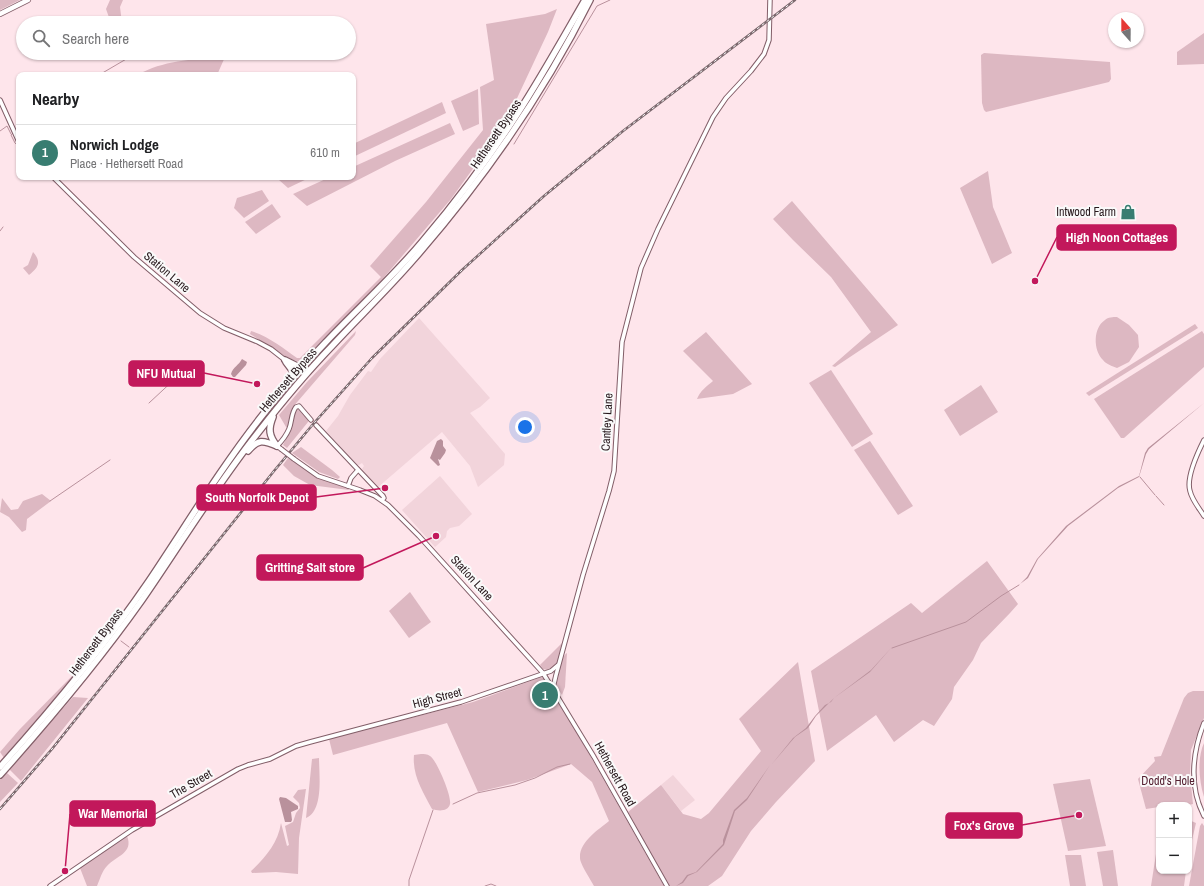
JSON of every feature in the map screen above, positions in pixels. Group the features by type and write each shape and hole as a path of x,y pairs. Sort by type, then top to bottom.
{"highway":[{"name":"Hethersett Bypass","path":"0,767 63,695 104,643 148,582 225,464 256,423 293,378 325,343 379,290 407,259 467,186 529,96 585,0"},
{"name":"Hethersett Bypass","path":"0,775 40,730 108,646 143,598 231,469 283,402 332,346 413,260 470,191 546,79 590,0"},
{"path":"285,360 296,366 304,366"},
{"path":"285,360 292,370 293,378"},
{"path":"279,448 270,436 269,428 273,417 283,402"},
{"path":"231,469 255,444 265,441 279,448"}],"main road":[{"path":"0,14 28,0"}],"street":[{"name":"Cantley Lane","path":"553,688 584,570 614,471 622,342 641,268 679,185 720,106 756,66 764,54 769,40 770,0"},
{"path":"0,100 16,134"},
{"name":"Station Lane","path":"56,180 134,257 200,313 224,328 271,349 285,360"},
{"path":"279,448 289,429 296,407 298,406 310,420"},
{"name":"Station Lane","path":"316,425 383,496 384,498 382,500"},
{"path":"1204,440 1191,475 1189,485 1190,493 1204,516"},
{"name":"Station Lane","path":"279,448 318,476 360,490 382,500 394,510 543,673"},
{"path":"348,486 351,478 358,470"},
{"path":"543,673 551,671 559,664"},
{"name":"Hethersett Road","path":"543,673 667,886"},
{"name":"High Street","path":"333,736 462,702 543,673"},
{"path":"1204,723 1197,746 1194,771 1196,793 1204,816"},
{"name":"The Street","path":"50,886 132,830 238,769 270,759 296,746 333,736"}],"shaded area":[{"path":"419,318 490,398 470,413 505,454 504,465 478,487 470,466 442,432 377,488 362,469 364,466 362,463 357,465 326,431 338,416 350,395 368,371 371,372 380,359"},
{"path":"242,359 247,362 246,365 235,377 233,377 231,374 232,372"},
{"path":"1204,403 1149,449 1139,477 1118,488 1068,526 1038,559 1028,578 1020,584 1027,577 1037,559 1066,526 1119,486 1139,476 1145,453 1148,448"},
{"path":"441,439 446,450 440,460 438,459 440,465 438,466 430,458 437,441"},
{"path":"440,476 472,514 459,526 450,528 447,531 446,537 435,547 402,510"},
{"path":"892,647 870,672 834,698 871,670"},
{"path":"829,703 816,716 808,728 795,737 772,764 793,738 806,728 825,705"},
{"path":"770,765 747,800 735,811 724,845 697,872 688,876 683,883 676,886 682,882 687,875 696,872 723,844 723,840 734,810 747,798"},
{"path":"673,775 695,800 681,811 661,785"},
{"path":"280,797 286,798 298,806 298,809 291,812 291,822 285,822 279,799"}],"green space":[{"path":"0,0 20,0 0,10"},
{"path":"110,0 123,0 120,7 121,16 108,16 106,9"},
{"path":"557,9 548,32 504,126 451,199 374,289 301,362 289,358 250,334 251,331 263,336 297,358 300,358 381,277 370,266 426,202 483,130 480,87 494,80 486,24 545,14"},
{"path":"1204,33 1204,64 1177,65 1177,52"},
{"path":"984,53 1110,62 1111,79 1109,82 986,112 982,103 981,55"},
{"path":"188,60 224,60 218,72 143,72 172,63"},
{"path":"478,89 479,124 463,131 451,101"},
{"path":"442,102 446,113 356,156 356,143"},
{"path":"450,123 455,134 395,161 307,206 293,194 323,180 356,180 356,166"},
{"path":"988,171 993,207 1012,253 992,264 960,188"},
{"path":"279,180 305,180 288,188"},
{"path":"262,190 269,201 244,218 234,208 237,198"},
{"path":"792,201 898,325 835,367 832,366 871,332 831,277 773,219"},
{"path":"272,204 281,217 256,234 245,222"},
{"path":"33,252 36,256 38,265 29,275 23,268 28,265"},
{"path":"1117,317 1129,325 1138,335 1139,347 1129,362 1117,368 1106,363 1100,356 1097,351 1096,334 1101,324 1108,318"},
{"path":"1195,324 1198,328 1089,396 1086,393"},
{"path":"356,331 355,335 292,408 288,428 286,427 279,415 307,382"},
{"path":"1202,331 1204,334 1204,367 1124,438 1121,438 1094,399"},
{"path":"706,332 752,384 733,394 697,399 702,391 713,381 683,351"},
{"path":"831,370 873,434 852,447 809,383"},
{"path":"981,385 998,412 960,436 944,410"},
{"path":"298,409 308,420 308,422 287,448 283,445 290,431 295,410"},
{"path":"870,441 913,506 898,515 854,450"},
{"path":"301,447 340,477 338,479 319,472 292,453"},
{"path":"288,458 316,477 348,487 349,490 310,485 294,476 283,465"},
{"path":"42,494 51,501 27,519 26,530 22,532 9,517 0,512 2,498 11,510 18,509 23,501"},
{"path":"987,561 1018,604 981,643 973,660 954,687 952,699 934,726 923,720 894,742 876,715 827,751 811,671 911,603 922,613"},
{"path":"410,592 431,622 409,638 389,611"},
{"path":"564,641 557,662 547,670 543,669 540,665"},
{"path":"567,653 565,687 562,695 557,686 557,678 563,658"},
{"path":"798,662 815,761 751,831 722,876 708,886 669,886 628,812 661,785 683,814 701,819 709,813 761,751 739,719"},
{"path":"73,675 53,703 4,758 0,752 20,729"},
{"path":"541,677 547,682 542,683 536,688 536,702 542,704 554,700 553,695 555,694 664,886 594,886 582,864 580,858 581,852 590,837 609,821 592,782 571,764 527,780 478,792 447,723 333,755 329,739 473,702"},
{"name":"Dodd's Hole","path":"1193,691 1204,691 1204,718 1191,750 1190,775 1193,804 1192,802 1156,802 1156,807 1146,809 1138,779 1155,761 1154,757 1161,756 1184,698 1188,693"},
{"path":"73,697 88,698 21,781 9,769"},
{"path":"1204,743 1204,797 1201,784 1200,756"},
{"path":"414,755 428,755 433,759 443,778 450,800 449,807 445,810 432,809 416,776"},
{"path":"319,758 320,782 318,800 316,808 312,814 306,818 312,759"},
{"path":"7,773 18,783 0,802 0,780"},
{"path":"1090,779 1106,846 1068,851 1053,784"},
{"path":"306,789 299,838 298,874 276,872 252,873 251,871 274,844 281,823 287,846 289,845 285,826 293,822 296,813 300,808 299,803 293,797 298,790"},
{"path":"1192,821 1196,823 1192,840"},
{"path":"1202,823 1204,826 1204,886 1189,886 1192,874 1200,826"},
{"path":"127,836 129,842 123,854 105,868 97,886 87,886 80,868"},
{"path":"1113,850 1118,886 1103,886 1097,852"},
{"path":"1156,854 1156,874 1186,874 1184,886 1151,886"},
{"path":"1065,855 1081,855 1086,886 1070,886"}],"waterway":[{"path":"514,144 597,6 610,0"},
{"path":"104,72 125,60"},
{"path":"0,131 7,126 11,134"},
{"path":"13,133 11,135 16,144"},
{"path":"0,231 3,227"},
{"path":"149,403 177,377"},
{"path":"50,501 110,460"},
{"path":"1140,477 1155,495"},
{"path":"1156,496 1164,505"},
{"path":"892,648 966,622 1001,596 1019,585"},
{"path":"121,641 129,647"},
{"path":"453,804 477,793 515,785 535,778 557,767 570,764"},
{"path":"409,886 409,880 433,810"},
{"path":"485,886 491,884 496,886"}],"railway":[{"path":"0,809 52,749 274,471 314,423 372,358 462,270 544,196 623,131 795,0"}],"place":[{"name":"Intwood Farm","path":"1128,212"},
{"name":"High Noon Cottages","path":"1035,281"},
{"name":"NFU Mutual","path":"257,384"},
{"name":"South Norfolk Depot","path":"385,488"},
{"name":"Gritting Salt store","path":"436,536"},
{"name":"Norwich Lodge","path":"545,695"},
{"name":"Fox's Grove","path":"1079,815"},
{"name":"War Memorial","path":"65,871"}]}
